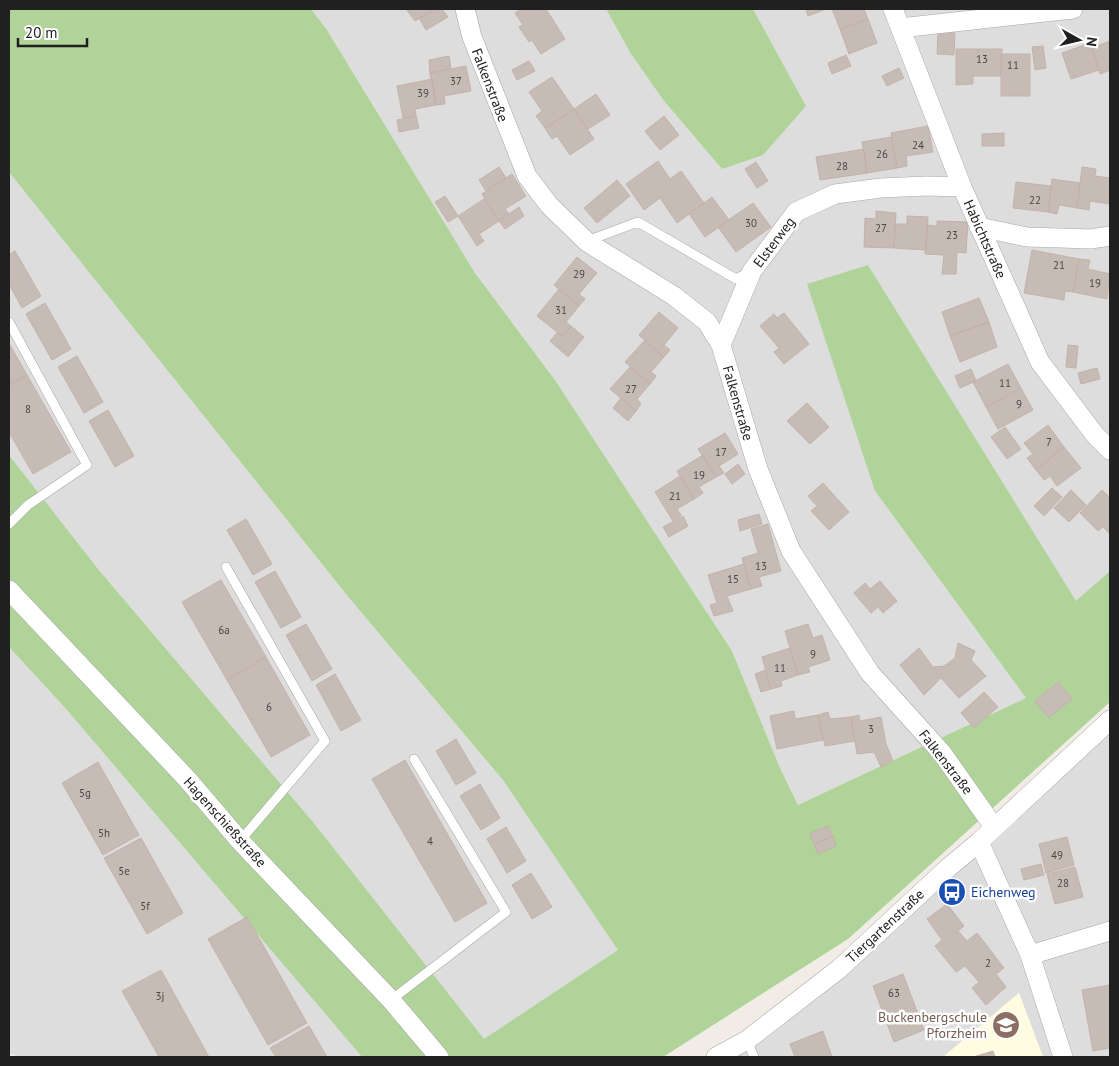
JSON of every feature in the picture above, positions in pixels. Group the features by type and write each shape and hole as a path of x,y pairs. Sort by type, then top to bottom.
{"street":[{"name":"Falkenstraße","path":"465,9 472,37 527,176 548,205 587,242 674,296 707,322 721,345 758,469 791,551 870,673 942,753 994,827"},
{"name":"Habichtstraße","path":"892,9 962,187 1040,362 1095,435 1110,450"},
{"path":"900,28 1073,9"},
{"name":"Elsterweg","path":"721,345 752,271 796,212 835,194 881,188 962,187"},
{"path":"979,227 1027,237 1091,239 1110,236"},
{"name":"Hagenschießstraße","path":"9,590 188,780 240,841 391,1000 439,1057"},
{"name":"Tiergartenstraße","path":"716,1057 750,1049 949,867 979,842 1110,720"},
{"path":"979,842 1030,955 1063,1057"},
{"path":"1030,955 1110,931"}],"lane":[{"path":"587,242 638,222 736,279 752,271"},
{"path":"9,322 87,465 28,505 9,524"},
{"path":"226,567 325,741 240,841"},
{"path":"391,1000 506,912 414,759"}],"shaded area":[{"path":"311,9 606,9 631,54 664,101 722,169 806,106 753,9 1110,9 1110,571 1076,602 868,265 875,491 1026,698 798,805 780,768 732,651 555,380 475,273 327,30"},
{"path":"9,172 350,599 503,780 619,950 484,1040 313,822 98,569 9,455"},
{"path":"9,647 67,710 362,1057 20,1057 9,1053"},
{"path":"1110,733 1110,1057 1043,1057 1019,993 943,1057 708,1057 912,906 998,839"},
{"name":"Buckenbergschule Pforzheim","path":"1019,993 1043,1057 943,1057"}],"green space":[{"path":"9,9 311,9 327,30 475,273 555,380 732,651 780,768 798,805 1026,698 875,491 807,284 868,265 1076,601 1110,571 1110,702 848,939 663,1057 362,1057 67,710 9,647 9,455 98,569 313,822 484,1039 618,950 503,780 350,599 9,172"},
{"path":"606,9 753,9 806,106 763,155 722,169 664,101 631,54"}],"building":[{"path":"406,9 435,9 415,21"},
{"path":"435,9 442,9 448,17 426,30 419,18"},
{"path":"521,9 546,9 565,39 541,54 532,40 529,42 519,27 523,25 515,13"},
{"path":"806,9 826,9 808,16"},
{"path":"832,9 864,9 868,19 840,29"},
{"path":"868,19 877,43 849,54 840,29"},
{"path":"938,32 955,33 954,55 937,54"},
{"path":"1110,41 1110,70 1100,74 1092,48"},
{"path":"1090,43 1099,70 1071,79 1062,53"},
{"path":"1043,46 1046,68 1035,70 1032,47"},
{"path":"956,49 1002,49 1001,76 973,76 973,84 956,85"},
{"path":"1001,54 1030,54 1030,96 1001,96"},
{"path":"846,55 851,66 832,74 828,63"},
{"path":"449,56 451,69 430,73 429,60"},
{"path":"529,61 535,71 517,80 512,70"},
{"path":"466,66 471,91 444,96 445,104 436,105 430,73"},
{"path":"899,68 904,78 887,86 882,76"},
{"path":"552,77 574,109 545,128 536,116 542,111 529,92"},
{"path":"432,79 436,105 415,109 416,116 403,118 397,86"},
{"path":"596,94 610,115 588,129 574,109"},
{"path":"574,109 594,139 570,155 557,136 552,139 545,128"},
{"path":"416,116 419,128 399,132 397,120"},
{"path":"664,116 679,135 660,150 645,131"},
{"path":"928,126 933,152 906,156 907,166 897,168 891,133"},
{"path":"1004,133 1004,146 982,146 982,134"},
{"path":"892,137 897,168 867,173 862,142"},
{"path":"864,149 867,173 820,180 816,157"},
{"path":"658,161 670,179 681,171 704,203 677,223 660,198 644,210 626,184"},
{"path":"756,162 768,181 757,188 745,169"},
{"path":"499,167 506,178 486,191 479,180"},
{"path":"1082,167 1096,169 1095,176 1110,178 1110,204 1090,201 1089,210 1077,208"},
{"path":"512,174 526,196 505,209 509,214 499,221 482,194"},
{"path":"1052,179 1080,183 1077,208 1059,205 1057,214 1048,212"},
{"path":"617,180 630,196 597,223 584,208"},
{"path":"1016,182 1051,186 1048,212 1013,208"},
{"path":"445,196 458,216 448,222 435,202"},
{"path":"712,197 729,220 705,237 689,214"},
{"path":"484,199 499,221 479,234 484,241 477,246 458,216"},
{"path":"753,203 771,227 736,252 718,227"},
{"path":"519,207 524,216 505,229 499,221"},
{"path":"876,211 896,213 894,248 864,247 865,218 876,219"},
{"path":"907,216 928,217 926,250 894,248 895,224 907,224"},
{"path":"937,221 968,222 966,253 957,252 956,274 942,274 944,255 925,254 927,225 937,226"},
{"path":"1032,250 1079,259 1073,292 1065,291 1064,300 1024,293"},
{"path":"15,251 41,296 22,308 9,284 9,255"},
{"path":"577,257 597,273 579,294 585,299 579,306 554,285"},
{"path":"1079,259 1090,260 1088,269 1110,274 1107,299 1073,292"},
{"path":"559,289 579,306 566,322 571,326 562,336 537,316"},
{"path":"979,298 989,322 950,336 942,312"},
{"path":"45,303 71,349 52,360 26,314"},
{"path":"659,312 678,328 664,345 670,350 664,357 639,335"},
{"path":"784,313 809,344 784,364 774,352 779,348 760,326 774,314 777,318"},
{"path":"989,322 997,347 960,362 950,336"},
{"path":"571,326 584,337 568,357 550,341 557,333 562,336"},
{"path":"645,340 664,357 651,372 656,376 650,384 625,362"},
{"path":"9,343 27,375 9,385"},
{"path":"1068,345 1078,346 1076,368 1066,367"},
{"path":"77,356 103,402 84,413 58,367"},
{"path":"1008,364 1021,388 986,407 973,382"},
{"path":"630,367 650,384 637,399 641,404 636,411 610,389"},
{"path":"1097,368 1100,379 1081,384 1078,373"},
{"path":"971,369 976,381 960,388 955,376"},
{"path":"27,375 71,452 33,474 9,432 9,385"},
{"path":"1021,388 1033,410 998,429 986,407"},
{"path":"621,398 636,411 628,421 613,408"},
{"path":"807,403 829,427 810,444 787,421"},
{"path":"108,410 134,456 115,467 89,421"},
{"path":"1048,425 1064,447 1036,470 1027,458 1033,454 1024,443"},
{"path":"1005,427 1021,449 1007,459 991,437"},
{"path":"725,433 738,454 719,466 724,473 716,477 698,449"},
{"path":"1064,447 1081,468 1057,486 1050,476 1044,480 1036,470"},
{"path":"703,455 716,477 699,487 703,493 694,499 677,471"},
{"path":"738,464 745,474 732,484 725,474"},
{"path":"680,476 694,499 677,509 681,515 673,521 655,492"},
{"path":"823,483 849,512 829,530 811,511 817,506 808,496"},
{"path":"1052,488 1062,497 1044,516 1034,506"},
{"path":"1071,490 1086,505 1069,522 1054,508"},
{"path":"1102,490 1110,498 1110,534 1103,527 1098,531 1080,513"},
{"path":"759,514 762,524 740,531 738,520"},
{"path":"683,516 688,526 669,537 663,527"},
{"path":"246,519 272,564 253,575 227,530"},
{"path":"768,524 781,571 759,577 762,586 751,589 742,558 758,553 751,529"},
{"path":"744,564 751,589 727,596 733,611 714,616 710,605 717,603 708,575"},
{"path":"275,571 301,617 281,628 255,582"},
{"path":"221,580 266,657 227,680 182,602"},
{"path":"880,581 897,601 883,613 878,607 871,613 854,593 865,583 870,589"},
{"path":"306,624 332,669 312,681 286,635"},
{"path":"808,624 813,638 822,635 830,660 808,667 810,672 798,675 785,631"},
{"path":"958,643 975,651 971,660 986,676 959,698 941,678 924,695 900,665 919,648 933,667 944,666 955,658"},
{"path":"790,648 798,675 781,681 782,686 771,689 762,657"},
{"path":"266,657 310,735 271,757 227,680"},
{"path":"765,670 771,689 761,692 755,674"},
{"path":"335,674 361,720 341,731 316,685"},
{"path":"1058,682 1072,699 1049,718 1035,701"},
{"path":"984,692 998,707 974,728 961,713"},
{"path":"794,711 795,719 818,715 823,740 777,749 770,716"},
{"path":"828,712 830,719 851,717 855,741 825,746 818,715"},
{"path":"859,715 860,721 881,717 886,744 893,761 881,767 874,752 857,754 851,717"},
{"path":"456,739 476,773 456,785 436,751"},
{"path":"405,760 487,903 455,922 372,779"},
{"path":"98,762 139,835 103,855 62,783"},
{"path":"480,784 500,818 481,830 460,796"},
{"path":"828,826 833,836 814,844 810,833"},
{"path":"506,827 526,861 507,873 487,839"},
{"path":"833,836 836,846 818,854 814,844"},
{"path":"1067,837 1074,865 1046,873 1039,844"},
{"path":"141,838 183,913 147,934 104,858"},
{"path":"1041,864 1044,875 1024,880 1021,869"},
{"path":"1075,867 1083,897 1055,904 1047,874"},
{"path":"531,873 552,907 532,919 512,885"},
{"path":"947,904 964,926 958,931 967,941 977,933 1004,968 996,974 1006,987 986,1005 972,988 979,982 965,966 956,972 935,946 942,940 927,919"},
{"path":"247,917 307,1023 268,1045 208,939"},
{"path":"161,970 209,1057 159,1057 122,991"},
{"path":"903,974 924,1030 894,1042 873,986"},
{"path":"1110,985 1110,1048 1093,1051 1082,990"},
{"path":"309,1026 327,1057 276,1057 270,1048"},
{"path":"823,1031 832,1057 795,1057 790,1044"},
{"path":"993,1051 995,1057 973,1057"}],"place":[{"name":"Eichenweg","path":"952,892"},
{"name":"Buckenbergschule Pforzheim","path":"1006,1025"}]}
